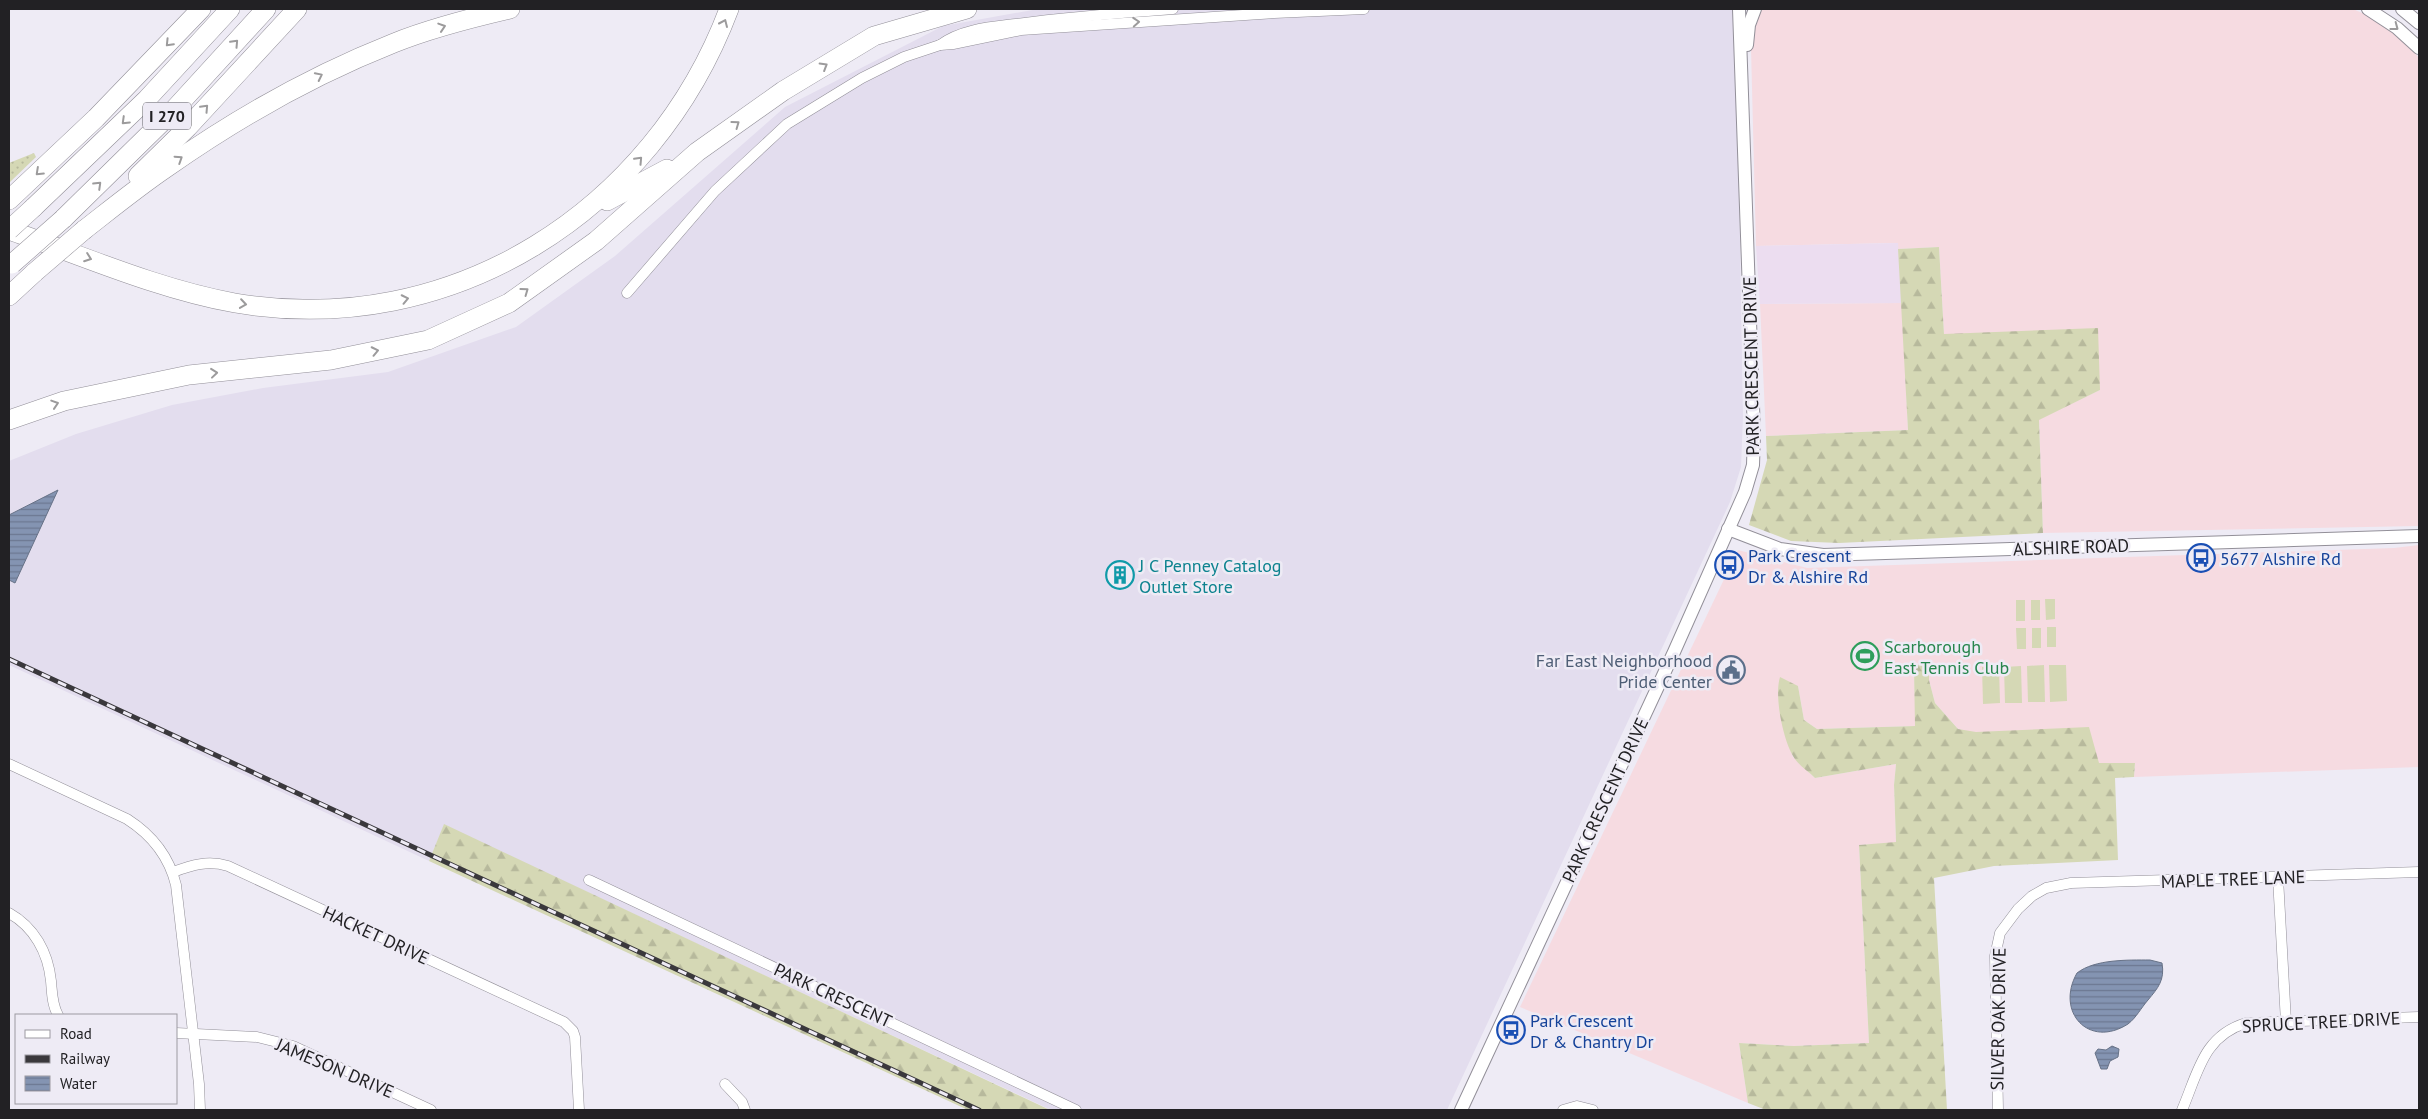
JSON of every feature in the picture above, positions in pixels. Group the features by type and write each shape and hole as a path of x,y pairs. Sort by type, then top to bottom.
{"highway":[{"path":"9,199 96,118 201,9"},
{"name":"I 270","path":"9,230 147,99 230,9"},
{"name":"I 270","path":"10,265 63,219 170,114 266,9"},
{"path":"84,230 188,127 297,9"},
{"path":"9,296 84,230 164,168 238,120 318,76 395,42 465,20 510,9"},
{"path":"9,230 150,280 204,296 260,306 330,309 402,299 466,280 512,260 546,240 613,188 643,156 685,99 701,71 729,9"},
{"path":"9,420 64,401 189,375 331,360 428,340 509,303 596,241 697,152 782,91 874,36 967,9"},
{"path":"578,217 697,152"}],"street":[{"path":"940,45 951,36 1005,25 1087,15 1173,9"},
{"path":"627,293 715,191 787,124 828,97 880,67 940,45 954,44 1006,32 1052,27 1364,9"},
{"name":"PARK CRESCENT DRIVE","path":"1461,1110 1674,652 1748,484 1754,450 1740,9"},
{"path":"1742,82 1749,25 1756,9"},
{"path":"2368,9 2397,28 2419,48"},
{"path":"2402,9 2419,23"},
{"name":"ALSHIRE ROAD","path":"1728,529 1780,549 1823,555 2419,536"},
{"path":"9,764 127,819 141,828 155,841 173,872 194,1034 200,1110"},
{"name":"HACKET DRIVE","path":"173,872 201,863 219,863 228,866 560,1020 573,1031 577,1045 579,1110"},
{"name":"MAPLE TREE LANE","path":"2046,888 2071,883 2278,878 2419,872"},
{"path":"2278,878 2286,1022"},
{"name":"PARK CRESCENT","path":"589,880 1076,1110"},
{"name":"SILVER OAK DRIVE","path":"1998,1110 1996,956 2000,933 2018,909 2032,896 2046,888"},
{"path":"9,913 26,925 40,943 48,964 54,1005 58,1014"},
{"name":"SPRUCE TREE DRIVE","path":"2182,1110 2208,1048 2221,1034 2246,1023 2419,1017"},
{"name":"JAMESON DRIVE","path":"178,1033 256,1037 293,1046 432,1110"},
{"path":"725,1084 742,1102 746,1110"},
{"path":"1472,1086 1472,1110"},
{"path":"1563,1110 1577,1106 1593,1110"}],"shaded area":[{"path":"1038,9 1736,9 1743,416 1741,467 1730,502 1447,1110 1051,1110 444,825 429,861 9,665 9,461 76,434 172,405 263,388 388,372 516,327 615,256 785,107 943,26"},
{"path":"1750,9 2353,9 2378,20 2409,46 2419,58 2419,526 2043,533 2039,419 2100,390 1944,334 1939,247 1898,249 1897,243 1756,246"},
{"path":"1898,243 1902,303 1760,304 1756,246"},
{"path":"1902,303 1908,430 1766,436 1760,304"},
{"path":"2419,545 2419,767 2134,777 2135,763 2099,763 1958,729 1935,703 1929,680 1929,664 1914,671 1916,726 1817,729 1804,720 1798,686 1783,727 1793,757 1815,778 1896,764 1894,785 1896,843 1859,845 1869,1043 1794,1046 1739,1043 1748,1103 1520,1007 1738,550 1807,568 2394,548"}],"green space":[{"path":"34,153 36,157 9,183 9,163"},
{"path":"1939,247 1944,334 2098,328 2100,390 2039,420 2043,533 1839,543 1791,541 1749,525 1767,460 1766,436 1908,430 1898,249"},
{"path":"2045,599 2055,599 2055,619 2046,620"},
{"path":"2016,600 2025,600 2025,621 2016,621"},
{"path":"2031,600 2040,600 2040,620 2031,620"},
{"path":"2047,627 2056,627 2056,647 2047,647"},
{"path":"2016,628 2026,628 2026,649 2017,649"},
{"path":"2032,628 2041,628 2041,648 2032,648"},
{"path":"1929,663 1929,680 1935,703 1958,729 1976,732 2089,727 2099,763 2135,763 2134,777 2115,778 2118,860 1994,866 1934,878 1947,1110 1766,1110 1748,1103 1739,1043 1794,1046 1869,1043 1859,845 1896,842 1894,785 1896,764 1815,778 1800,765 1789,749 1780,717 1778,685 1780,677 1798,686 1804,720 1817,729 1915,726 1914,670 1916,670 1916,665"},
{"path":"2044,665 2045,702 2028,702 2027,666"},
{"path":"2049,665 2066,665 2067,701 2050,702"},
{"path":"2021,666 2022,703 2005,703 2004,667"},
{"path":"1982,667 1999,667 2000,703 1983,704"},
{"path":"444,824 1050,1110 968,1110 429,861"}],"water":[{"path":"58,490 15,583 9,580 9,515"},
{"path":"2122,960 2150,960 2162,963 2162,979 2155,992 2131,1022 2114,1031 2100,1032 2089,1029 2080,1022 2073,1013 2070,1001 2071,987 2077,973 2084,968 2102,963"},
{"path":"2112,1046 2119,1049 2118,1057 2110,1061 2107,1069 2101,1069 2095,1053 2098,1049 2106,1050"}],"railway":[{"path":"9,659 979,1110"}],"place":[{"name":"5677 Alshire Rd","path":"2201,558"},
{"name":"Park Crescent Dr & Alshire Rd","path":"1729,565"},
{"name":"J C Penney Catalog Outlet Store","path":"1120,575"},
{"name":"Scarborough East Tennis Club","path":"1865,656"},
{"name":"Far East Neighborhood Pride Center","path":"1731,670"},
{"name":"Park Crescent Dr & Chantry Dr","path":"1511,1030"}]}
